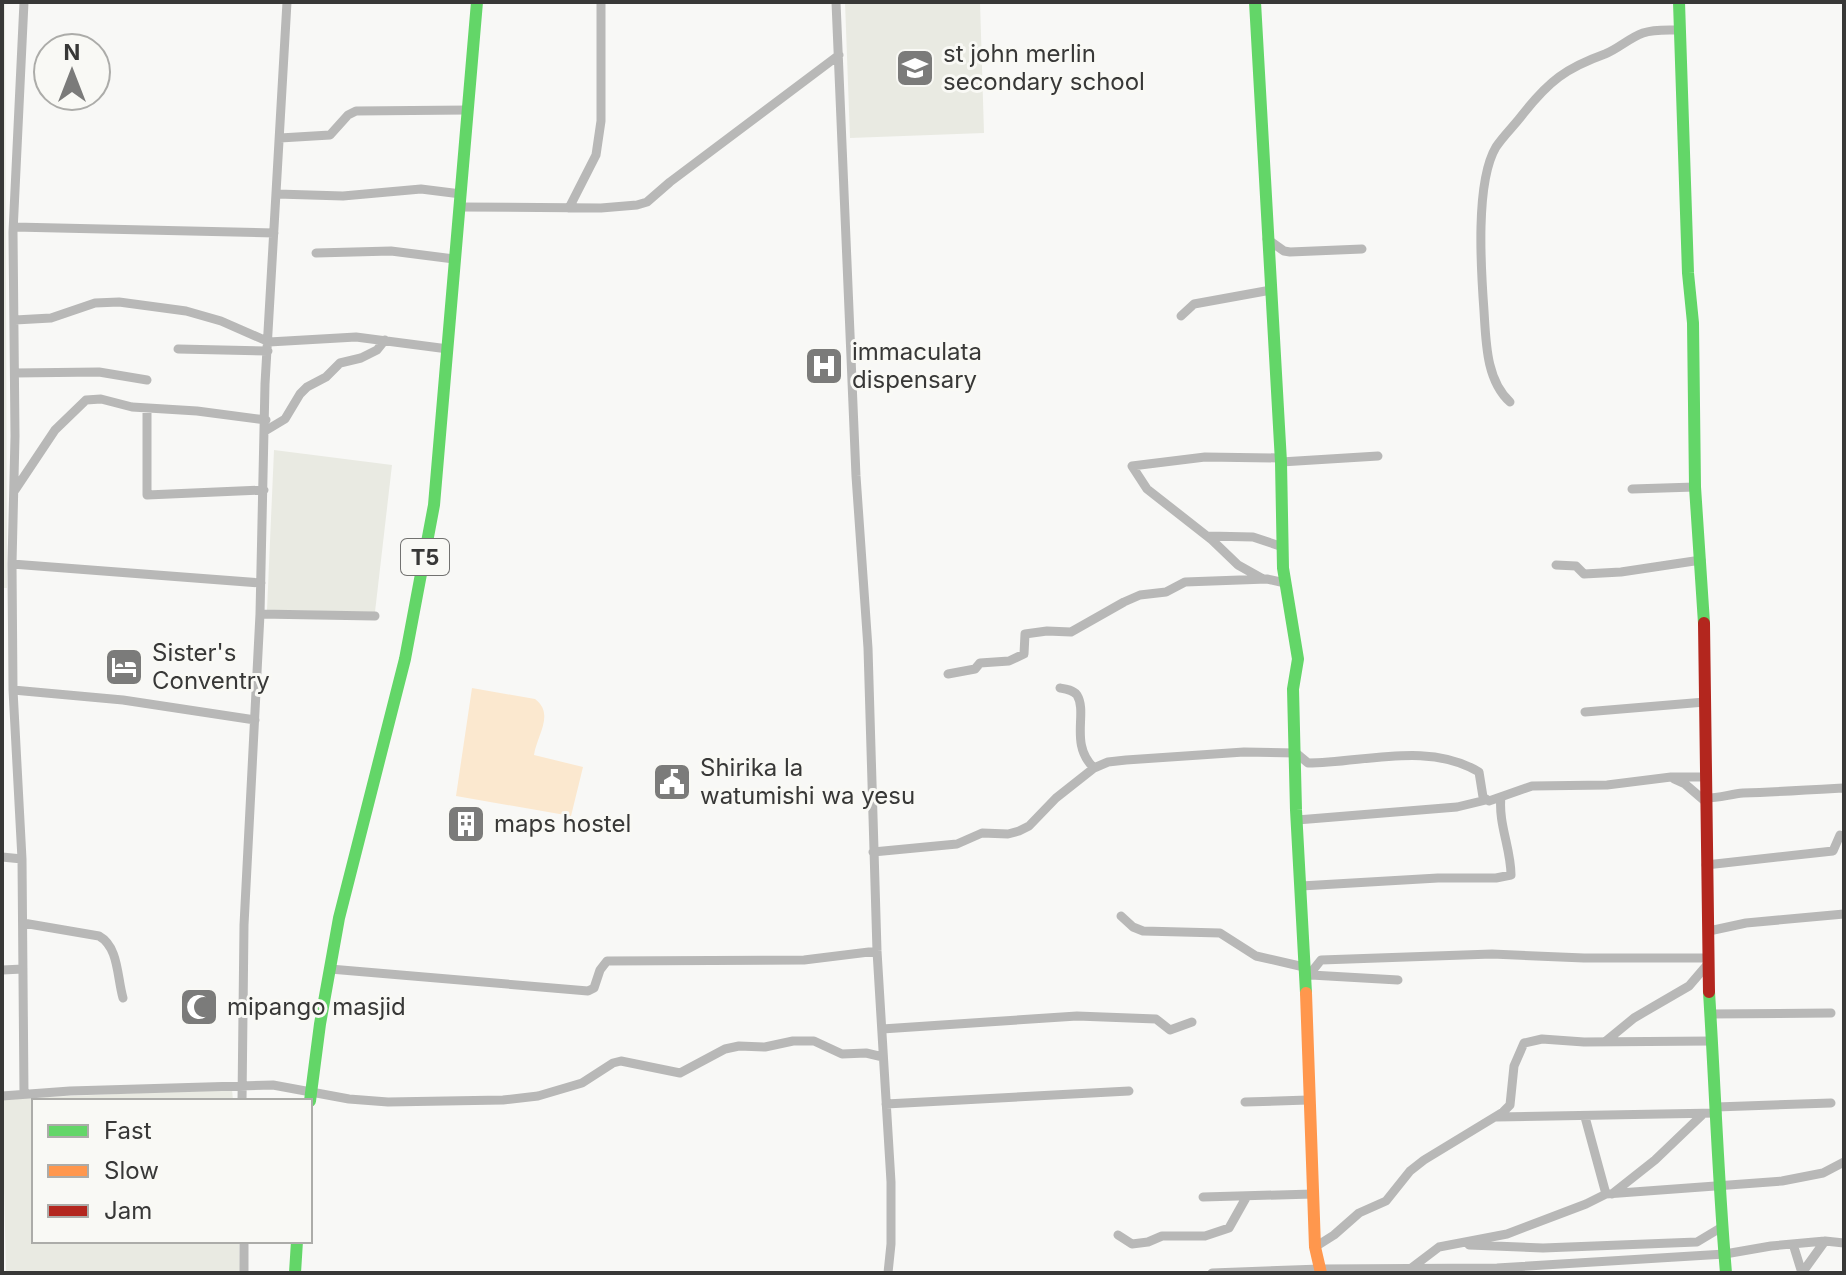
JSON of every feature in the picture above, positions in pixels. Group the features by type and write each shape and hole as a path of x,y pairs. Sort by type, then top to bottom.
{"main road":[{"name":"T5","path":"310,1096 339,918 416,606 434,505 477,2"},
{"path":"1255,2 1285,583 1298,659 1293,689 1297,820 1307,974 1308,1100 1315,1247 1321,1271"},
{"path":"1679,2 1688,273 1693,323 1695,487 1706,648 1707,962 1718,1184 1726,1273"},
{"path":"295,1273 297,1243"}],"street":[{"path":"24,2 14,227 12,564 13,690 22,859 24,1094"},
{"path":"242,1099 244,925 287,2"},
{"path":"569,208 596,155 601,121 601,2"},
{"path":"836,2 856,476 868,648 877,951 892,1212 888,1273"},
{"path":"1510,402 1500,393 1490,362 1482,287 1483,200 1489,164 1495,149 1540,93 1566,70 1607,53 1643,33 1679,30"},
{"path":"277,194 343,196 421,189 460,200 569,208 601,208 647,202 839,55"},
{"path":"280,138 330,135 348,115 356,111 468,110"},
{"path":"14,227 274,233"},
{"path":"1267,239 1290,252 1362,249"},
{"path":"316,253 391,251 454,259"},
{"path":"1181,316 1194,304 1271,290"},
{"path":"15,320 51,318 95,303 119,302 186,311 221,321 269,347"},
{"path":"178,349 269,347 356,337 448,349"},
{"path":"265,431 285,419 307,387 326,377 340,363 377,350 385,340"},
{"path":"15,373 99,372 147,380"},
{"path":"14,491 55,430 86,400 101,399 147,409 197,411 266,420"},
{"path":"147,409 147,495 264,490"},
{"path":"1263,579 1238,565 1208,536 1147,489 1132,466 1205,457 1281,460 1378,456"},
{"path":"1632,489 1695,487"},
{"path":"1208,536 1253,537 1283,547"},
{"path":"1556,565 1576,566 1584,574 1701,560"},
{"path":"12,564 261,583"},
{"path":"948,674 975,669 980,663 1016,658 1024,654 1025,634 1071,632 1140,595 1166,592 1185,582 1263,579 1285,583"},
{"path":"2,596 14,596"},
{"path":"260,614 375,616"},
{"path":"1060,688 1071,690 1079,699 1082,750 1094,768"},
{"path":"13,690 123,700 255,720"},
{"path":"1585,712 1705,702"},
{"path":"873,852 957,844 982,833 1008,834 1019,831 1029,826 1056,798 1094,768 1108,762 1126,760 1244,752 1296,753 1308,763 1389,756 1455,760 1479,772 1482,794 1486,800"},
{"path":"1671,777 1706,800 1741,793 1844,788"},
{"path":"1297,820 1457,807 1493,801 1532,786 1607,785 1671,777 1707,777"},
{"path":"1301,886 1511,875 1511,854 1502,819 1501,797"},
{"path":"1706,865 1833,851 1840,835"},
{"path":"2,857 22,859"},
{"path":"1709,931 1746,923 1844,914"},
{"path":"1121,916 1143,931 1220,933 1256,956 1307,974 1398,980"},
{"path":"23,923 99,936 106,940 113,951 123,998"},
{"path":"330,969 588,991 594,988 604,963 612,960 804,960 877,951"},
{"path":"1307,974 1321,960 1492,954 1707,962"},
{"path":"1606,1041 1634,1018 1689,986 1707,962"},
{"path":"2,970 23,969"},
{"path":"1710,1014 1831,1013"},
{"path":"882,1029 1077,1016 1156,1019 1170,1030 1192,1022"},
{"path":"2,1096 273,1085 310,1096 388,1102 503,1100 538,1096 582,1083 621,1061 680,1073 725,1049 739,1046 765,1047 810,1039 842,1054 866,1053 883,1057"},
{"path":"1315,1247 1359,1213 1386,1201 1410,1171 1424,1160 1510,1105 1514,1066 1524,1043 1542,1039 1712,1041"},
{"path":"886,1104 1129,1091"},
{"path":"1245,1102 1308,1100"},
{"path":"1493,1117 1702,1115 1716,1110 1831,1103"},
{"path":"1410,1269 1439,1247 1507,1234 1609,1194 1655,1160 1702,1115"},
{"path":"1585,1117 1609,1194"},
{"path":"1609,1194 1782,1181 1823,1173 1844,1162"},
{"path":"1203,1197 1313,1194"},
{"path":"1118,1235 1132,1244 1162,1236 1205,1236 1229,1228 1247,1196"},
{"path":"1450,1245 1543,1248 1697,1242 1722,1227"},
{"path":"1802,1273 1825,1241"},
{"path":"1212,1273 1459,1271 1725,1254 1825,1241 1844,1243"},
{"path":"244,1243 244,1273"},
{"path":"1793,1244 1802,1273"}],"shaded area":[{"path":"2,2 5,2 7,588 2,588"},
{"name":"st john merlin secondary school","path":"845,2 980,2 984,133 850,138"},
{"path":"274,450 392,465 375,612 267,610"},
{"path":"472,688 535,699 541,705 544,718 534,755 583,767 571,816 456,796"},
{"path":"232,1089 233,1099 32,1099 32,1243 239,1243 240,1273 6,1273 2,1099"}],"traffic: fast":[{"path":"310,1099 339,918 405,659 434,505 477,2"},
{"path":"1255,2 1281,462 1283,568 1298,659 1293,689 1306,993"},
{"path":"1679,2 1688,273 1693,323 1695,487 1704,623"},
{"path":"1709,992 1726,1273"},
{"path":"295,1273 297,1243"}],"traffic: slow":[{"path":"1306,993 1315,1247 1321,1273"}],"traffic: jam":[{"path":"1704,623 1709,992"}],"place":[{"name":"st john merlin secondary school","path":"915,68"},
{"name":"immaculata dispensary","path":"824,366"},
{"name":"Sister's Conventry","path":"124,667"},
{"name":"Shirika la watumishi wa yesu","path":"672,782"},
{"name":"maps hostel","path":"466,824"},
{"name":"mipango masjid","path":"199,1007"}]}
